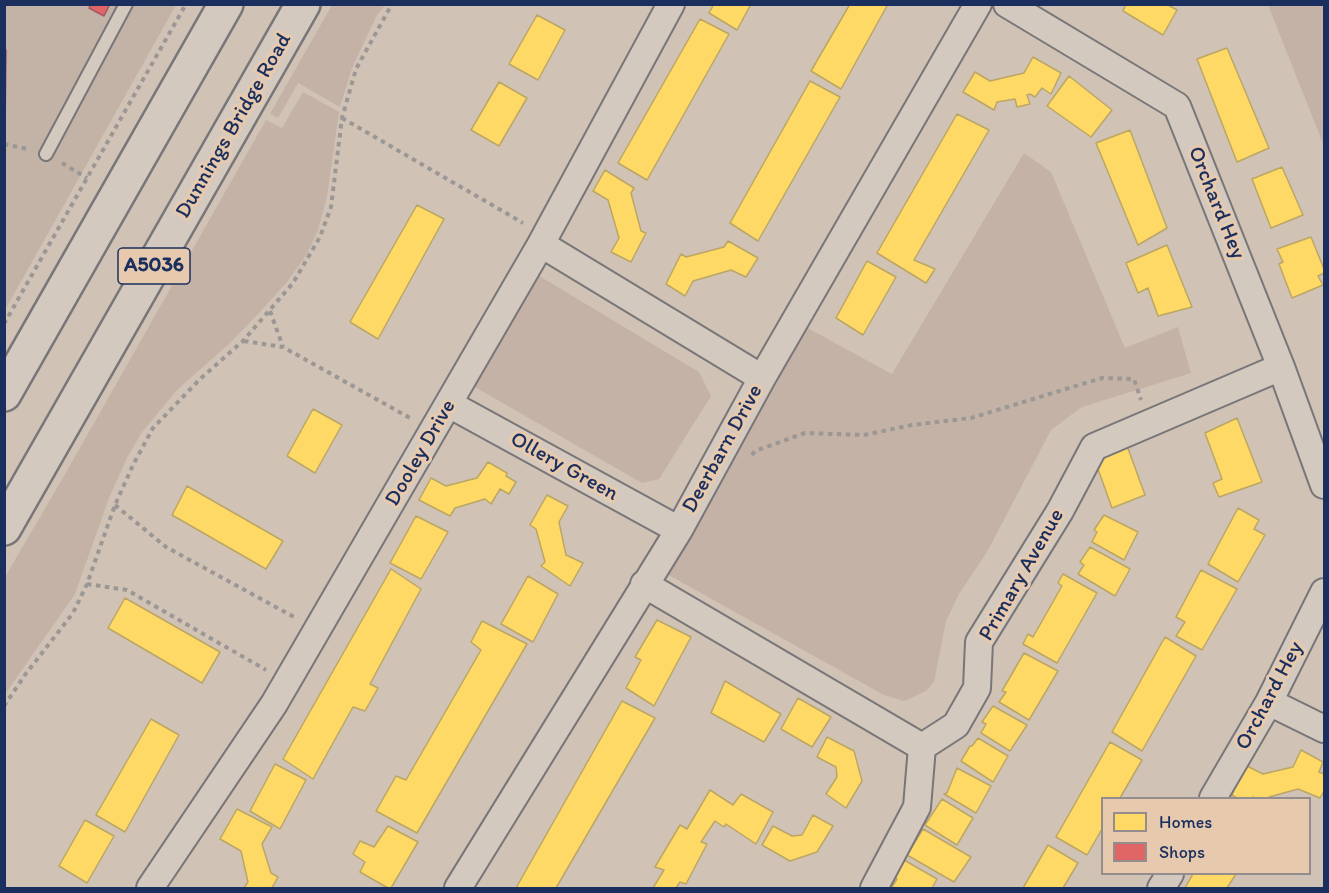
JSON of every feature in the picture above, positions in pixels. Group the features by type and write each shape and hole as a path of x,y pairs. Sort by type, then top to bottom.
{"highway":[{"name":"A5036","path":"4,394 226,4"},
{"name":"Dunnings Bridge Road","path":"4,528 303,4"}],"street":[{"name":"Dooley Drive","path":"150,888 274,704 318,630 543,240 671,4"},
{"name":"Deerbarn Drive","path":"458,888 679,530 762,378 978,4"},
{"name":"Orchard Hey","path":"1007,4 1177,106 1281,367 1324,485"},
{"path":"543,240 762,378"},
{"name":"Primary Avenue","path":"922,747 956,724 977,688 980,642 1060,512 1094,447 1281,367"},
{"name":"Ollery Green","path":"449,404 679,530"},
{"path":"644,584 922,747 917,807 874,888"},
{"name":"Orchard Hey","path":"1214,797 1269,702 1324,592"},
{"path":"1269,702 1324,729"},
{"path":"1161,888 1169,875"}],"lane":[{"path":"46,154 126,4"}],"path":[{"path":"4,324 186,4"},
{"path":"4,706 73,613 87,584 132,465 153,428 200,379 243,341 293,283 320,237 331,207 342,118 356,69 392,4"},
{"path":"342,118 543,240"},
{"path":"270,310 283,347"},
{"path":"243,341 283,347 433,431"},
{"path":"713,467 730,475 755,451 805,433 864,435 912,425 971,418 1102,378 1134,379 1151,423"},
{"path":"115,505 166,547 318,630"},
{"path":"87,584 127,590 287,682"}],"shaded area":[{"path":"5,5 176,5 5,310"},
{"path":"332,5 385,5 377,15 352,68 340,107 298,83 278,118 270,114"},
{"path":"1268,5 1324,5 1324,146"},
{"path":"303,92 339,112 327,197 318,230 307,254 287,282 259,313 230,343 178,389 142,432 109,498 75,594 5,694 5,577 266,120 282,128"},
{"path":"1024,153 1051,172 1125,348 1178,327 1191,373 1082,407 1051,430 987,552 959,594 946,621 934,682 926,691 904,701 884,695 665,573 804,326 892,374"},
{"path":"536,274 699,372 711,396 659,479 642,483 473,386"}],"building: Homes":[{"path":"714,4 751,4 737,30 709,13"},
{"path":"850,4 888,4 841,89 811,71"},
{"path":"1126,4 1166,4 1177,10 1163,35 1123,11"},
{"path":"537,15 565,30 538,80 509,64"},
{"path":"700,19 729,34 647,180 618,163"},
{"path":"1227,48 1269,148 1237,162 1197,59"},
{"path":"1033,57 1061,73 1051,94 1042,88 1035,97 1027,95 1030,104 1017,107 1015,99 997,102 994,110 963,92 975,72 990,81 1024,73"},
{"path":"1069,76 1112,110 1091,137 1047,106"},
{"path":"810,81 840,97 758,241 730,223"},
{"path":"499,82 527,98 499,146 471,130"},
{"path":"957,114 989,130 914,260 935,269 926,283 877,253"},
{"path":"1130,130 1167,228 1138,245 1096,143"},
{"path":"1282,167 1303,215 1271,228 1252,179"},
{"path":"605,170 634,188 631,193 641,231 646,233 631,262 611,252 619,238 608,200 593,191"},
{"path":"417,205 444,219 378,339 350,322"},
{"path":"1311,237 1324,269 1324,273 1318,276 1323,285 1292,298 1279,264 1283,262 1277,249"},
{"path":"728,241 758,258 746,277 731,270 693,281 685,296 666,284 681,254 686,257 724,247"},
{"path":"1167,245 1192,307 1158,316 1148,288 1138,293 1126,263"},
{"path":"867,261 896,277 863,335 836,318"},
{"path":"313,409 342,425 315,473 287,456"},
{"path":"1237,418 1262,482 1219,497 1213,483 1222,479 1205,433"},
{"path":"1126,443 1145,495 1112,508 1093,455"},
{"path":"488,462 507,473 506,476 516,482 509,494 500,489 491,504 485,499 455,508 450,516 419,500 431,478 446,486 477,478"},
{"path":"187,486 283,541 266,569 172,515"},
{"path":"547,495 568,506 559,522 566,555 583,563 570,586 541,566 545,562 536,529 530,525"},
{"path":"1238,508 1259,520 1254,529 1265,535 1238,582 1208,564"},
{"path":"1104,515 1138,532 1124,560 1092,542 1097,532 1094,530"},
{"path":"416,516 448,532 421,579 390,563"},
{"path":"1090,547 1130,569 1115,596 1078,574 1084,565 1080,562"},
{"path":"391,569 421,589 370,684 378,688 365,711 353,707 313,779 283,759"},
{"path":"1201,570 1237,589 1202,650 1176,636 1185,622 1176,617"},
{"path":"1063,574 1097,593 1057,663 1023,644 1028,634 1033,637 1062,586 1058,583"},
{"path":"528,576 558,594 533,642 501,624"},
{"path":"125,598 220,652 202,683 108,628"},
{"path":"657,620 691,637 654,706 626,688 641,660 635,657"},
{"path":"482,621 527,644 417,833 376,811 396,776 406,780 481,650 471,642"},
{"path":"1165,637 1196,656 1142,751 1112,732"},
{"path":"1024,653 1058,671 1029,720 999,702 1006,692 1002,691"},
{"path":"725,681 781,714 764,742 711,713"},
{"path":"798,698 831,717 812,747 781,729"},
{"path":"622,701 655,718 556,888 516,888"},
{"path":"993,706 1027,725 1010,751 981,733 986,724 982,722"},
{"path":"151,719 179,735 125,832 96,815"},
{"path":"827,737 854,751 862,781 846,808 826,794 837,777 836,767 817,757"},
{"path":"978,738 1008,756 993,782 961,761"},
{"path":"1110,742 1142,760 1121,797 1101,797 1101,831 1087,855 1056,837"},
{"path":"1301,750 1323,762 1319,772 1324,774 1324,791 1320,798 1298,789 1269,797 1235,797 1232,795 1247,766 1263,774 1293,767"},
{"path":"275,764 306,780 280,829 250,811"},
{"path":"957,768 991,786 976,813 944,794 947,793"},
{"path":"710,790 733,805 741,794 773,812 756,844 726,824 724,827 715,821 701,842 707,844 686,884 680,882 676,888 653,888 664,870 655,867 680,825 687,829"},
{"path":"942,799 973,818 957,845 925,825"},
{"path":"237,809 272,827 262,844 271,873 278,877 272,888 244,888 248,882 241,851 220,839"},
{"path":"813,815 833,826 817,852 790,861 762,845 773,826 792,836 802,835"},
{"path":"85,820 114,836 87,883 59,866"},
{"path":"388,826 418,842 391,888 360,872 365,862 353,854 360,841 374,847"},
{"path":"923,829 971,857 954,882 907,855"},
{"path":"1048,845 1078,863 1063,888 1023,888"},
{"path":"904,860 937,879 932,888 892,887"},
{"path":"1192,875 1235,875 1227,888 1185,888"}],"building: Shops":[{"path":"91,4 110,4 104,16 89,8"},
{"path":"4,50 6,50 5,131 4,131"}]}
